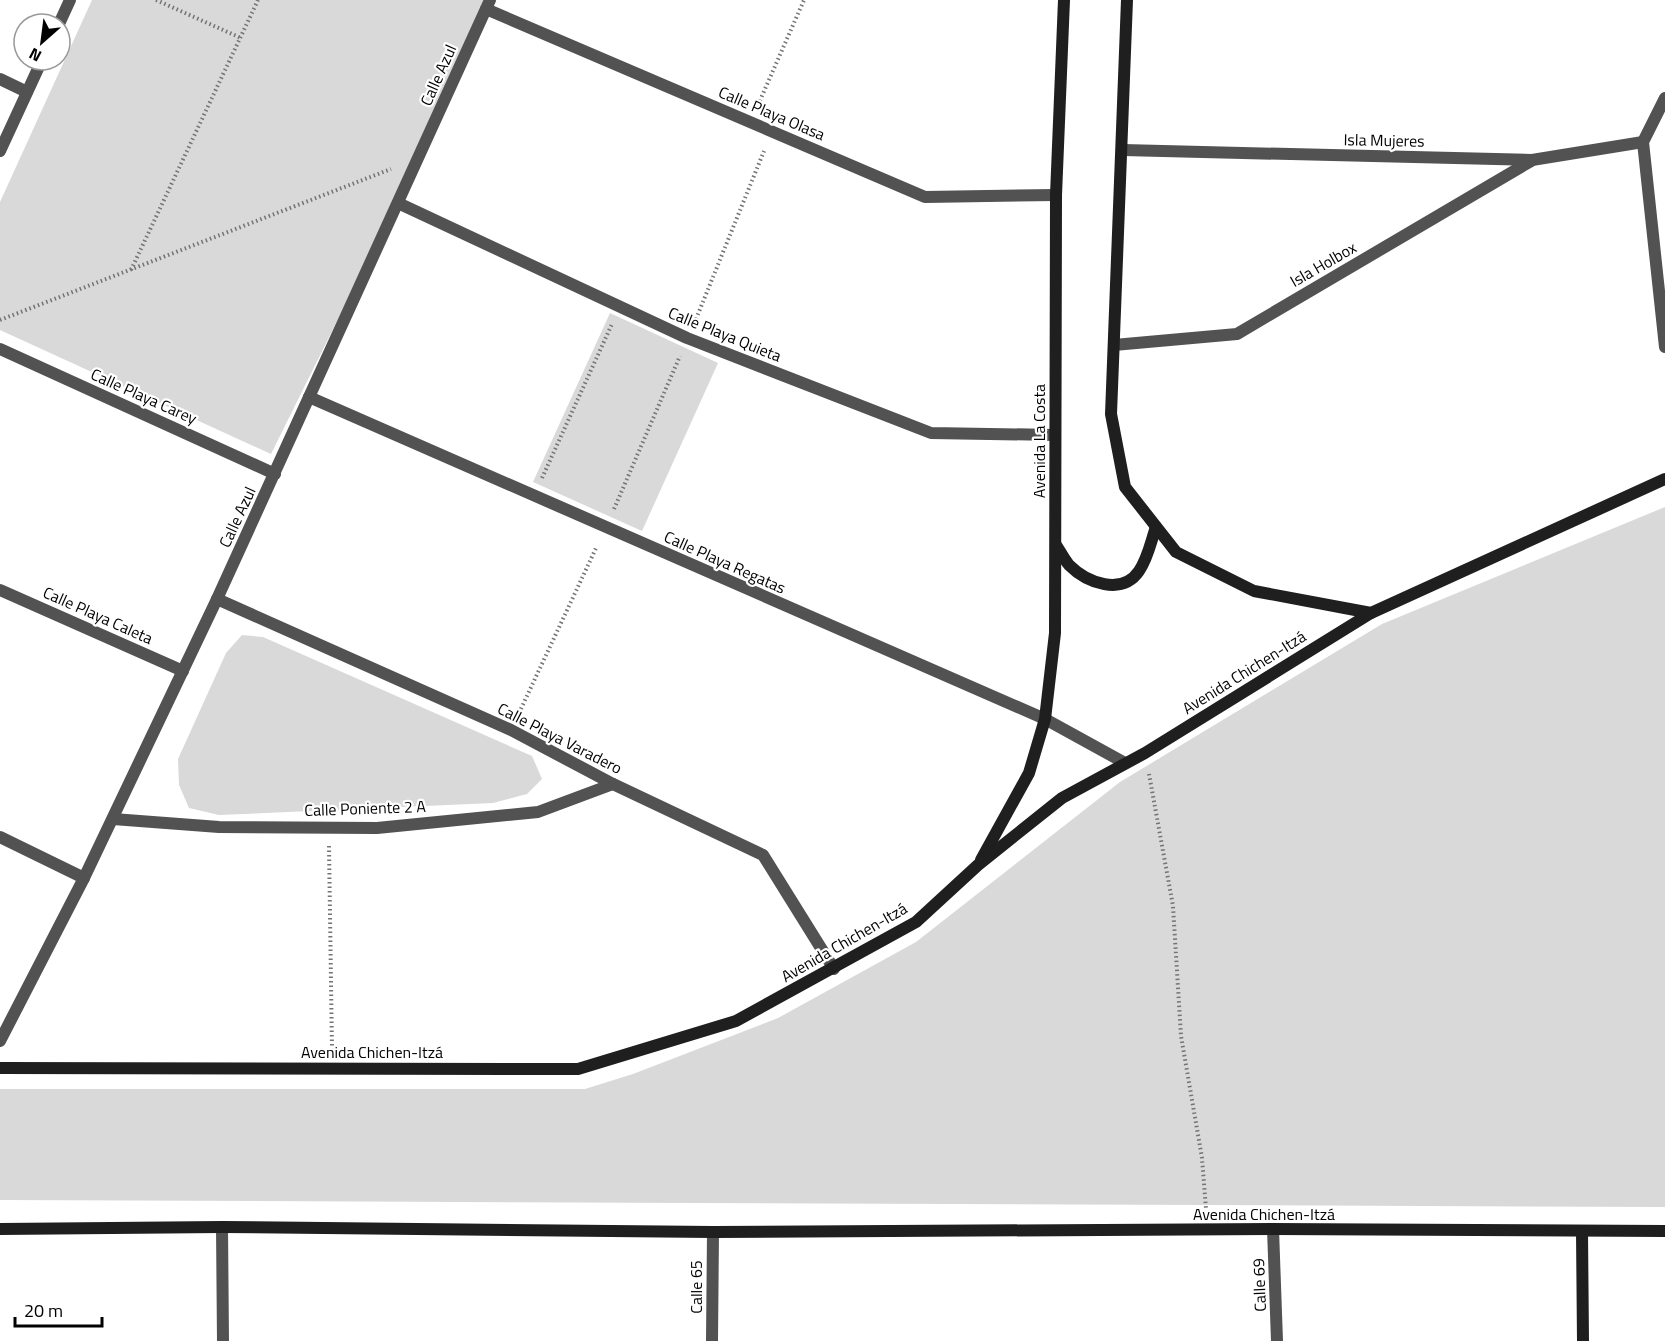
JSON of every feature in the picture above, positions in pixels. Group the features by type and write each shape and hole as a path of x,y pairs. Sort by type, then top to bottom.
{"main road":[{"name":"Avenida La Costa","path":"978,866 1029,772 1044,719 1055,633 1056,195 1064,0"},
{"path":"1127,0 1111,414 1125,487 1176,552 1254,591 1371,612"},
{"name":"Avenida Chichen-Itzá","path":"0,1068 578,1069 736,1021 916,922 978,866 1062,798 1145,753 1371,612 1665,479"},
{"path":"1056,545 1070,565 1093,581 1109,586 1126,583 1138,574 1145,562 1156,527"},
{"name":"Avenida Chichen-Itzá","path":"0,1228 222,1227 712,1232 1273,1229 1665,1231"},
{"path":"1582,1232 1583,1341"}],"street":[{"name":"Calle Playa Olasa","path":"488,4 925,197 1056,195"},
{"name":"Calle Azul","path":"0,1041 113,819 217,599 488,4"},
{"path":"0,151 36,72"},
{"path":"0,79 27,92"},
{"path":"1665,98 1643,142 1665,347"},
{"name":"Isla Mujeres","path":"1123,150 1532,160 1643,142"},
{"name":"Isla Holbox","path":"1114,345 1237,334 1532,160"},
{"name":"Calle Playa Quieta","path":"398,203 687,338 931,433 1055,435"},
{"name":"Calle Playa Carey","path":"0,349 275,474"},
{"name":"Calle Playa Regatas","path":"309,397 1044,719 1125,764"},
{"name":"Calle Playa Caleta","path":"0,590 183,671"},
{"name":"Calle Playa Varadero","path":"217,599 511,730 613,784 763,855 834,969"},
{"name":"Calle Poniente 2 A","path":"113,819 219,827 377,828 538,812 613,784"},
{"path":"0,837 84,878"},
{"path":"222,1227 223,1341"},
{"name":"Calle 69","path":"1273,1229 1277,1341"},
{"name":"Calle 65","path":"712,1232 712,1341"}],"path":[{"path":"156,0 241,38"},
{"path":"131,270 258,0"},
{"path":"751,122 804,0"},
{"path":"687,338 772,131"},
{"path":"0,320 418,158"},
{"path":"534,496 620,307"},
{"path":"1145,753 1173,906 1181,1036 1202,1158 1207,1231"},
{"path":"329,827 332,1069"}],"shaded area":[{"path":"92,0 485,0 418,158 271,454 0,330 0,202 59,72 72,72 72,44"},
{"path":"610,313 718,363 642,531 533,482"},
{"path":"1665,507 1665,1207 0,1200 0,1089 585,1089 633,1074 778,1018 916,942 1120,782 1382,624"},
{"path":"242,635 263,637 532,756 542,779 527,794 493,803 219,815 189,808 179,785 178,759 226,653"}]}
